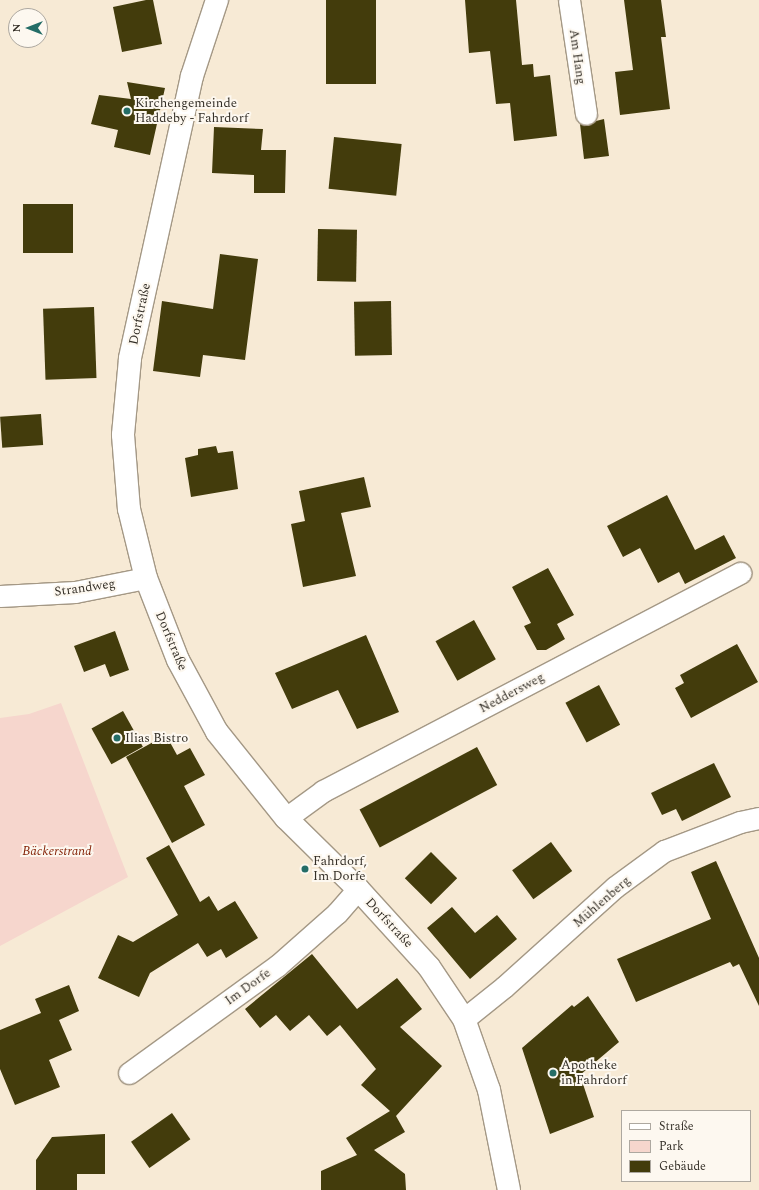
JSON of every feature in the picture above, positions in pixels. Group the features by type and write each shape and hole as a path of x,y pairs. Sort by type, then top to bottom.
{"street":[{"name":"Dorfstraße","path":"217,0 192,76 130,359 123,442 129,509 146,578 178,660 217,732 286,818 358,890 429,967 464,1019 489,1090 510,1190"},
{"name":"Am Hang","path":"569,0 586,114"},
{"name":"Neddersweg","path":"286,818 323,791 740,573"},
{"name":"Strandweg","path":"0,596 75,592 146,578"},
{"name":"Mühlenberg","path":"464,1019 504,987 615,887 664,851 740,822 759,818"},
{"name":"Im Dorfe","path":"129,1073 277,966 337,913 358,890"}],"green space":[{"name":"Bäckerstrand","path":"61,703 128,877 0,946 0,718 29,714"}],"building":[{"path":"146,0 153,0 162,44 122,52 113,7"},
{"path":"326,0 376,0 376,84 326,84"},
{"path":"465,0 516,0 522,65 533,64 534,77 550,75 557,136 514,141 510,103 496,104 490,51 469,53"},
{"path":"624,0 661,0 666,37 661,37 670,109 620,115 615,72 633,70"},
{"name":"Kirchengemeinde Haddeby - Fahrdorf","path":"127,82 165,88 150,155 114,147 118,130 91,124 99,95 131,99"},
{"path":"604,119 609,156 584,159 580,124 588,126 596,121"},
{"path":"214,127 263,129 261,150 286,150 285,193 254,193 254,175 212,173"},
{"path":"334,137 402,144 396,196 329,189"},
{"path":"23,204 73,204 73,253 23,253"},
{"path":"318,229 357,230 356,282 317,281"},
{"path":"220,254 258,259 245,360 203,355 200,377 153,371 162,301 213,309"},
{"path":"391,301 392,355 355,356 354,302"},
{"path":"94,307 96,378 46,380 43,309"},
{"path":"41,414 43,445 2,448 0,417"},
{"path":"216,446 218,453 233,451 238,489 191,497 185,458 198,455 198,449"},
{"path":"364,477 371,507 341,513 356,576 303,587 291,524 305,521 299,491"},
{"path":"667,495 695,550 724,535 736,558 685,584 679,572 658,583 640,548 623,557 607,526"},
{"path":"548,568 574,615 557,624 565,639 546,650 537,650 524,626 531,623 512,587"},
{"path":"474,620 496,659 457,681 436,641"},
{"path":"115,631 129,670 110,677 105,664 84,672 74,646"},
{"path":"366,635 399,712 357,729 338,690 292,709 275,673"},
{"path":"737,644 758,682 691,718 675,688 684,683 680,675"},
{"path":"599,685 620,725 587,743 565,703"},
{"name":"Ilias Bistro","path":"123,711 143,747 111,764 92,728"},
{"path":"166,735 177,755 190,748 205,775 184,786 205,825 172,843 126,757"},
{"path":"477,747 497,785 380,847 360,809"},
{"path":"714,763 731,797 682,821 676,809 662,815 651,793"},
{"path":"551,842 572,871 533,899 512,870"},
{"path":"169,845 200,902 209,896 218,911 235,901 258,938 226,958 221,949 207,957 198,943 150,973 139,997 98,978 118,935 133,942 178,915 146,858"},
{"path":"431,852 457,878 431,904 405,878"},
{"path":"716,861 759,958 759,1006 739,964 733,967 730,962 636,1002 617,959 711,919 691,872"},
{"path":"452,907 475,933 497,915 517,939 470,979 427,928"},
{"path":"312,954 357,1009 397,978 422,1009 400,1027 442,1066 396,1116 405,1132 374,1150 405,1174 406,1190 321,1190 321,1171 357,1155 346,1138 390,1111 361,1085 376,1069 340,1025 327,1036 309,1015 290,1031 276,1015 260,1028 245,1009"},
{"path":"69,985 79,1011 59,1020 72,1050 49,1060 60,1087 15,1105 0,1069 0,1030 41,1013 35,999"},
{"path":"588,996 619,1042 580,1075 594,1117 550,1134 522,1048 572,1005 574,1007"},
{"path":"172,1113 190,1139 149,1168 131,1142"},
{"path":"105,1134 105,1174 77,1174 77,1190 36,1190 36,1160 52,1137"}],"place":[{"name":"Kirchengemeinde Haddeby - Fahrdorf","path":"127,111"},
{"name":"Ilias Bistro","path":"117,738"},
{"name":"Fahrdorf, Im Dorfe","path":"305,869"},
{"name":"Apotheke in Fahrdorf","path":"553,1073"}]}
